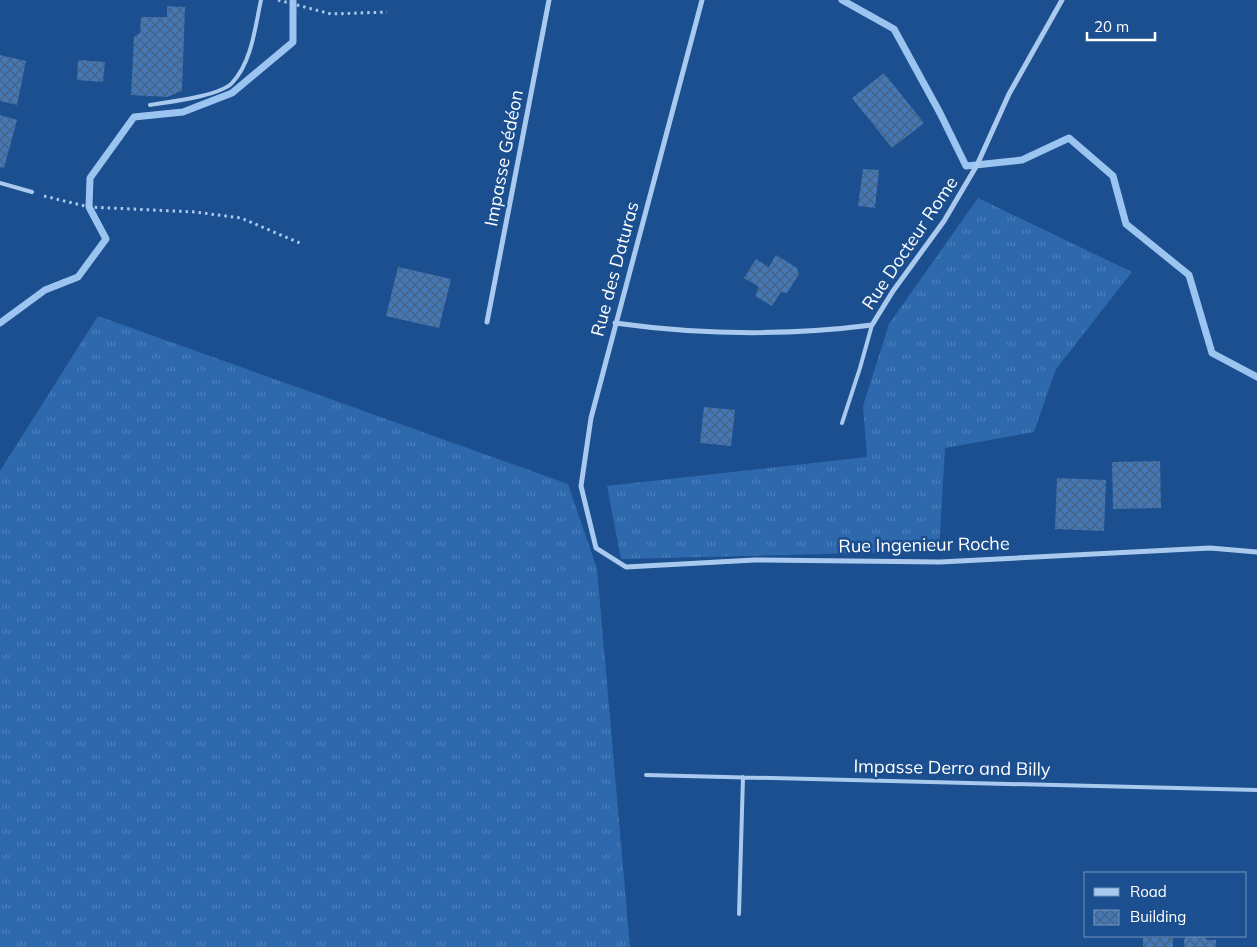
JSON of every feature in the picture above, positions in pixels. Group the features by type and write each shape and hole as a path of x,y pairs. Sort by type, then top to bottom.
{"street":[{"name":"Impasse Gédéon","path":"487,322 549,0"},
{"name":"Rue des Daturas","path":"596,548 581,486 591,418 702,0"},
{"name":"Rue Docteur Rome","path":"615,323 666,331 754,334 830,331 872,325 893,291 944,221 977,164 1009,94 1062,0"},
{"name":"Rue Ingenieur Roche","path":"596,548 626,567 755,560 940,562 1210,548 1257,552"}],"lane":[{"path":"150,106 202,96 231,85 244,65 261,0"},
{"path":"0,183 32,192"},
{"path":"842,423 872,325"},
{"name":"Impasse Derro and Billy","path":"646,774 1257,790"},
{"path":"739,914 744,777"}],"path":[{"path":"278,0 331,14 387,12"},
{"path":"32,192 89,207 195,212 241,218 302,244"}],"green space":[{"path":"978,198 1132,272 1056,369 1034,432 945,448 939,551 621,559 607,486 867,457 863,406 889,324"},
{"path":"98,316 568,484 597,569 630,947 0,947 0,471"}],"building":[{"path":"167,6 185,7 182,91 167,97 131,95 134,37 140,33 141,17 167,17"},
{"path":"0,55 26,61 17,105 0,101"},
{"path":"78,60 105,62 103,82 77,80"},
{"path":"884,73 924,123 892,148 852,98"},
{"path":"0,115 17,120 4,168 0,167"},
{"path":"863,169 879,170 875,208 858,206"},
{"path":"776,255 797,268 799,274 787,293 781,292 772,306 755,296 759,287 744,278 756,259 769,267"},
{"path":"398,267 451,279 439,328 386,316"},
{"path":"704,407 735,410 731,446 700,443"},
{"path":"1160,461 1161,508 1113,509 1112,462"},
{"path":"1057,478 1106,480 1104,531 1055,529"},
{"path":"1186,937 1204,937 1207,940 1216,940 1216,947 1184,947 1184,940"},
{"path":"1143,938 1173,938 1173,947 1143,947"}],"waterway":[{"path":"0,323 45,290 78,277 106,239 89,207 90,178 134,117 183,112 232,93 293,42 293,0"},
{"path":"842,0 894,29 940,113 966,166 1022,160 1069,138 1113,176 1126,224 1189,275 1212,353 1257,377"}]}
